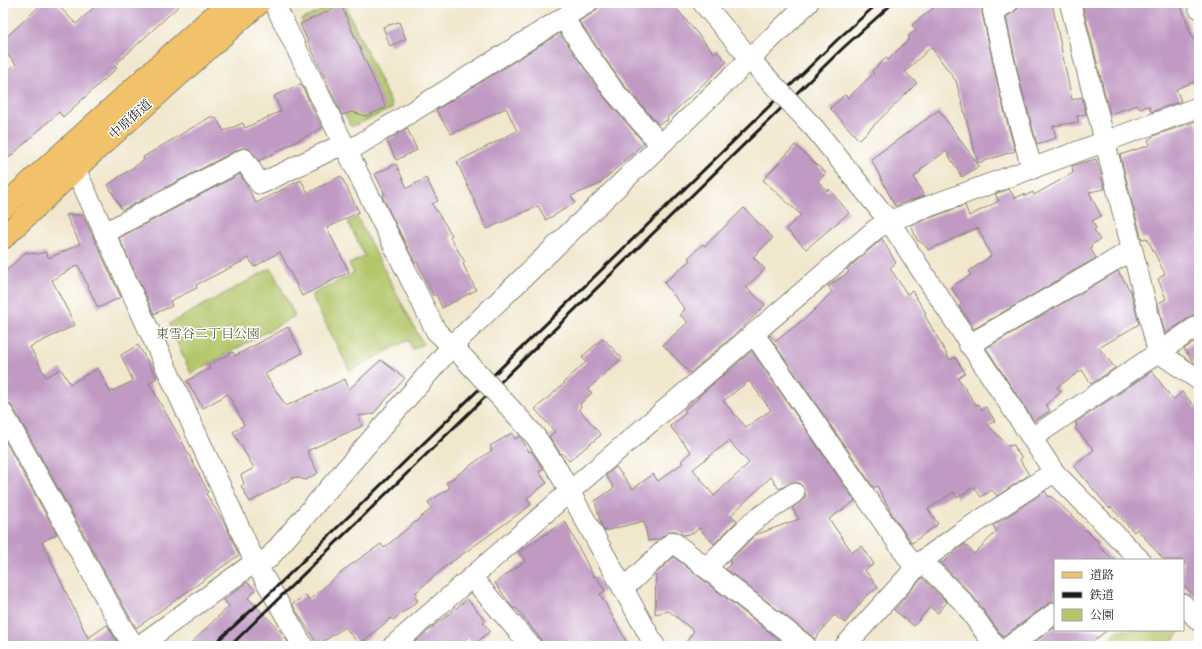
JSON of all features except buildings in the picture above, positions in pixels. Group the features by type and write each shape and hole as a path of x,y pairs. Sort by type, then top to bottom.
{"main road":[{"name":"中原街道","path":"3,207 228,3"},
{"name":"中原街道","path":"3,238 75,169 259,3"}],"street":[{"path":"274,3 436,331 457,351 535,436 556,467 655,646"},
{"path":"104,233 244,159 260,184 345,148 587,3"},
{"path":"704,3 753,63 815,129 889,220 1054,472 1134,558"},
{"path":"139,646 255,562 268,559 457,351 660,144 753,63 808,3"},
{"path":"1008,3 993,10 1011,93 1032,169"},
{"path":"1070,3 1158,352 1199,380"},
{"path":"1197,3 1199,8"},
{"path":"563,18 613,90 660,144"},
{"path":"393,646 569,492 876,229 889,220 1199,107"},
{"path":"66,149 255,562 303,646"},
{"path":"969,344 1132,250"},
{"path":"1032,438 1199,325"},
{"path":"754,334 918,565 964,603 994,646"},
{"path":"3,413 124,631 135,646"},
{"path":"844,646 918,565 962,532 1054,472"},
{"path":"706,568 752,522 794,493"},
{"path":"623,589 673,542 806,646"},
{"path":"472,578 530,646"},
{"path":"1184,605 1199,621"},
{"path":"1010,646 1054,614"}],"green space":[{"path":"337,3 344,3 393,108 351,127 301,20"},
{"path":"357,217 423,344 413,349 408,340 350,371 311,295 354,273 349,264 365,256 348,222"},
{"name":"東雪谷二丁目公園","path":"271,268 295,316 191,374 169,324"},
{"path":"1118,631 1182,631 1166,646 1105,646 1103,644"}],"railway":[{"path":"212,646 265,598 837,40 878,3"},
{"path":"230,646 843,48 893,3"}]}
